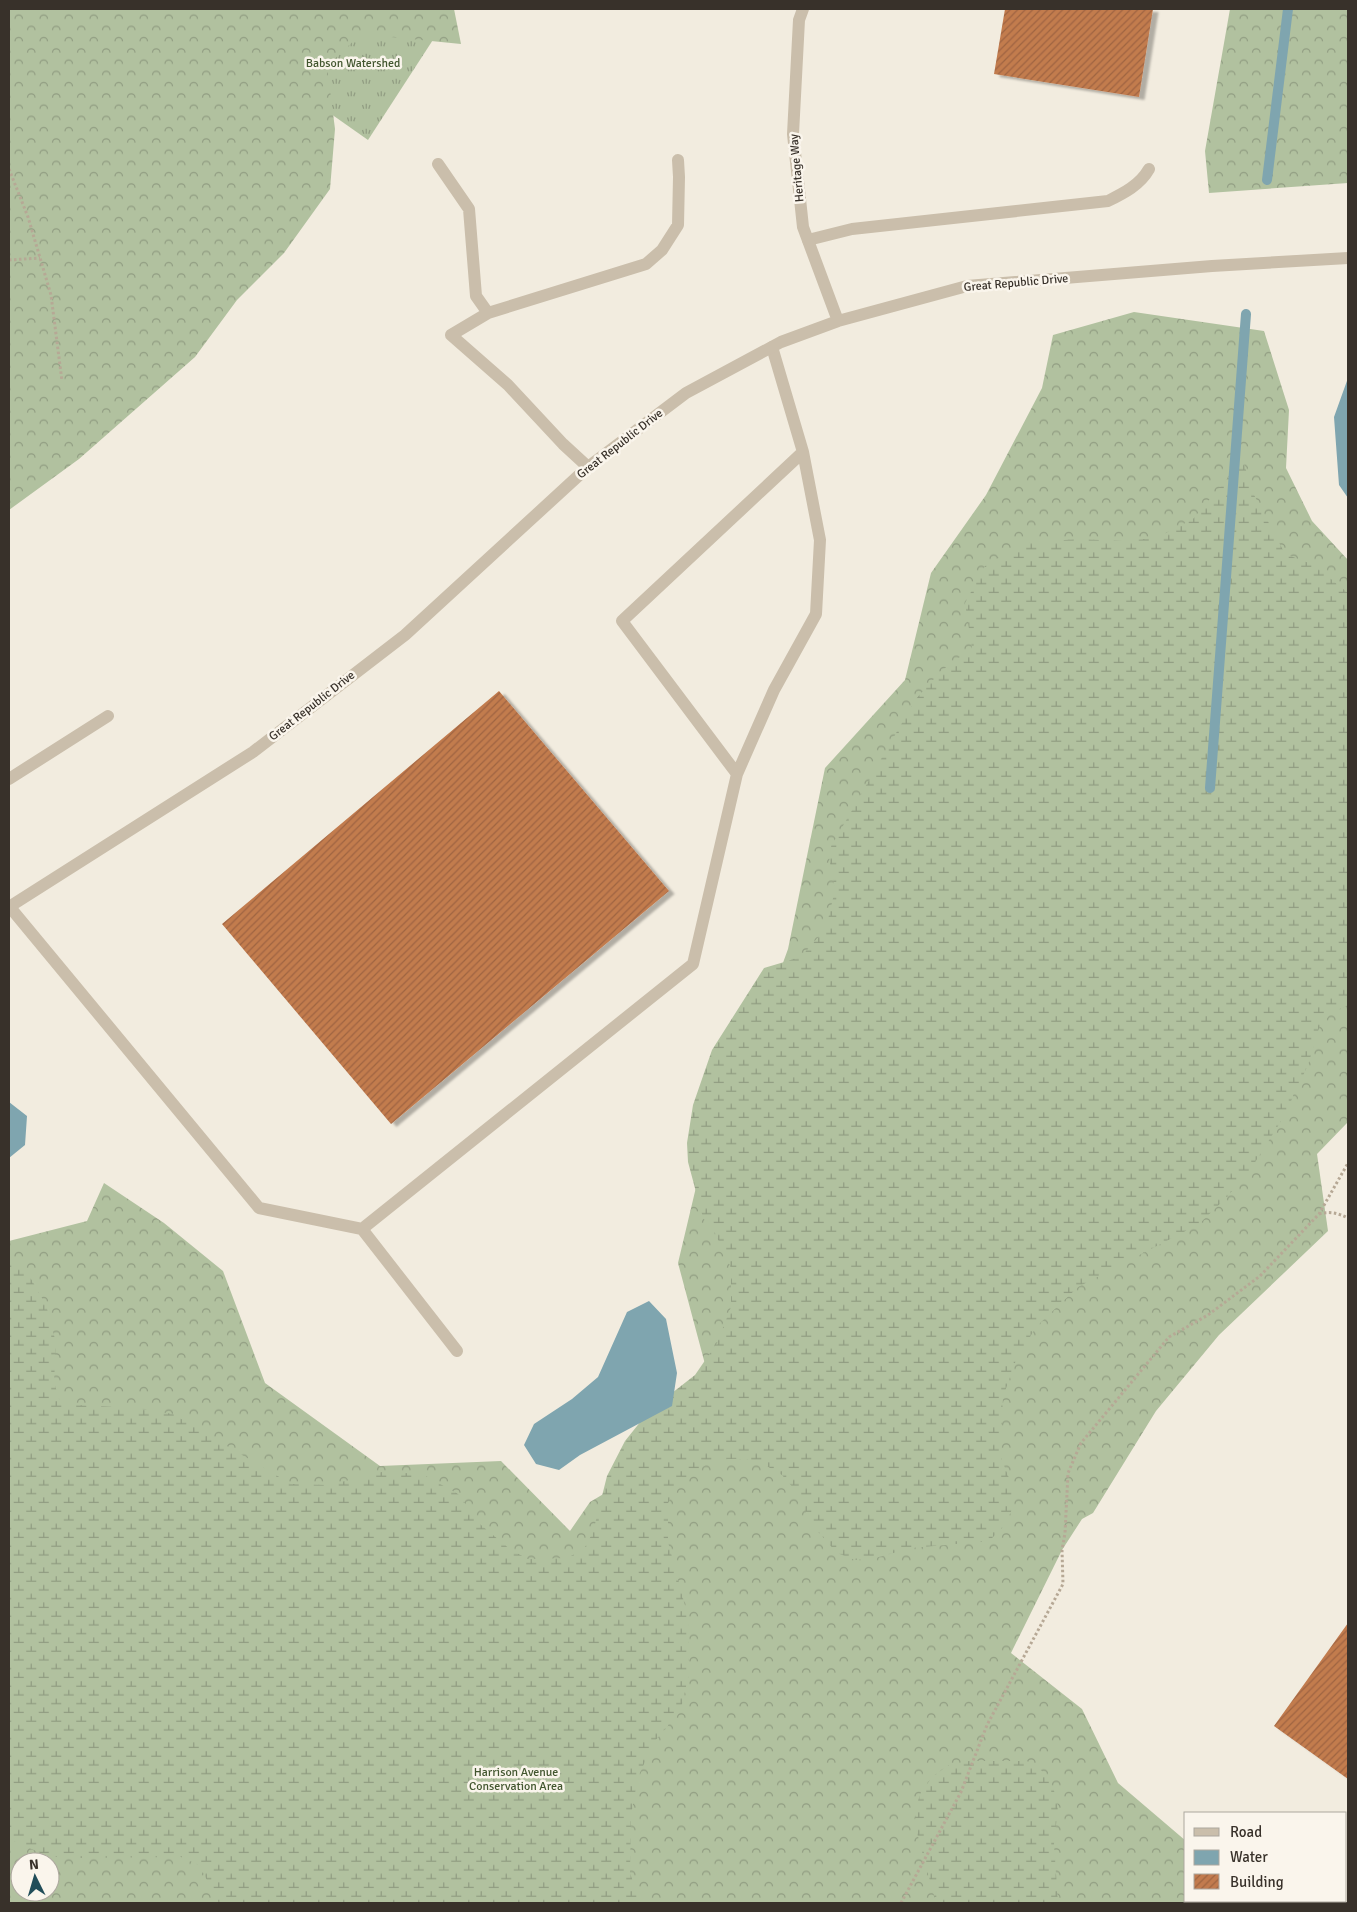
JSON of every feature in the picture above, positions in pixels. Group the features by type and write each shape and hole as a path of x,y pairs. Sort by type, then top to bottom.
{"street":[{"name":"Heritage Way","path":"803,9 799,20 793,134 803,227 838,321"},
{"path":"588,467 508,385 451,335 488,313 646,264 662,250 678,225 678,160"},
{"path":"438,164 469,209 476,296 488,313"},
{"path":"808,240 852,230 1108,201 1124,193 1144,178 1149,169"},
{"name":"Great Republic Drive","path":"9,906 252,752 405,635 588,467 686,393 781,342 838,321 967,286 1212,266 1348,258"},
{"path":"362,1229 693,964 737,774 774,690 816,614 820,540 804,452 772,347"},
{"path":"737,774 622,621 804,452"},
{"path":"9,778 108,716"},
{"path":"9,906 259,1208 362,1229 457,1351"}],"path":[{"path":"9,169 28,217 51,295 62,381"},
{"path":"9,260 40,258"},
{"path":"901,1903 961,1792 987,1724 1063,1584 1062,1550 1065,1533 1068,1473 1081,1443 1169,1337 1208,1315 1260,1276 1319,1214 1348,1163"},
{"path":"1319,1214 1325,1212 1339,1213 1348,1218"}],"green space":[{"path":"9,9 454,9 461,44 361,34 327,66 335,129 330,189 284,253 237,300 195,357 79,459 9,510"},
{"name":"Babson Watershed","path":"182,9 453,9 368,140"},
{"path":"1230,9 1348,9 1348,183 1209,193 1205,151"},
{"name":"Harrison Avenue Conservation Area","path":"1134,312 1264,331 1289,410 1286,468 1312,521 1348,560 1348,1122 1317,1154 1328,1231 1219,1335 1156,1411 1093,1513 1082,1519 1062,1550 1011,1653 1082,1709 1118,1783 1184,1839 1184,1902 1296,1903 9,1903 9,1241 87,1221 104,1183 164,1223 223,1271 265,1383 380,1466 501,1461 570,1531 590,1502 721,1424 678,1263 697,1183 732,1103 788,949 825,768 905,680 931,573 986,495 1042,388 1053,335"},
{"name":"Harrison Avenue Conservation Area","path":"1243,460 1252,491 1285,554 1314,565 1348,593 1348,1005 1331,1013 1319,1028 1308,1065 1283,1118 1252,1167 1227,1197 1199,1224 1078,1287 1036,1327 1016,1360 1003,1397 1000,1455 1014,1491 1012,1510 1003,1527 989,1541 912,1548 875,1558 855,1560 837,1553 812,1525 795,1490 782,1475 765,1465 747,1459 728,1459 709,1463 692,1473 678,1487 668,1503 668,1542 688,1617 689,1675 680,1712 654,1742 638,1777 631,1815 630,1873 636,1891 643,1903 219,1903 199,1865 181,1857 64,1858 60,1857 60,1852 38,1852 9,1839 9,1263 12,1262 27,1272 46,1305 56,1343 54,1382 59,1399 76,1405 135,1408 173,1414 291,1484 329,1485 386,1471 424,1475 458,1494 481,1525 511,1550 528,1559 567,1558 584,1549 593,1532 607,1476 625,1441 649,1411 695,1375 717,1343 731,1307 731,1268 715,1233 703,1218 688,1162 687,1143 693,1105 712,1050 764,968 801,957 826,928 835,890 828,852 915,700 941,671 972,648 965,603 985,566 1023,543 1078,539 1123,541 1156,538 1193,519"},
{"path":"969,1761 1027,1761 1042,1771 1053,1787 1058,1806 1054,1844 1058,1903 936,1903 916,1829 915,1810 921,1792 933,1776 949,1765"}],"water":[{"path":"1348,378 1348,498 1339,485 1334,417"},
{"path":"9,1102 27,1116 25,1145 9,1158"},
{"path":"649,1301 666,1319 677,1373 672,1406 580,1455 559,1470 536,1464 524,1445 534,1424 572,1399 598,1377 627,1312"}],"building":[{"path":"1005,9 1153,9 1139,97 994,74"},
{"path":"499,691 669,891 391,1124 222,924"},
{"path":"1348,1623 1348,1779 1274,1726"}],"waterway":[{"path":"1267,180 1288,9"},
{"path":"1210,788 1246,314"}]}
